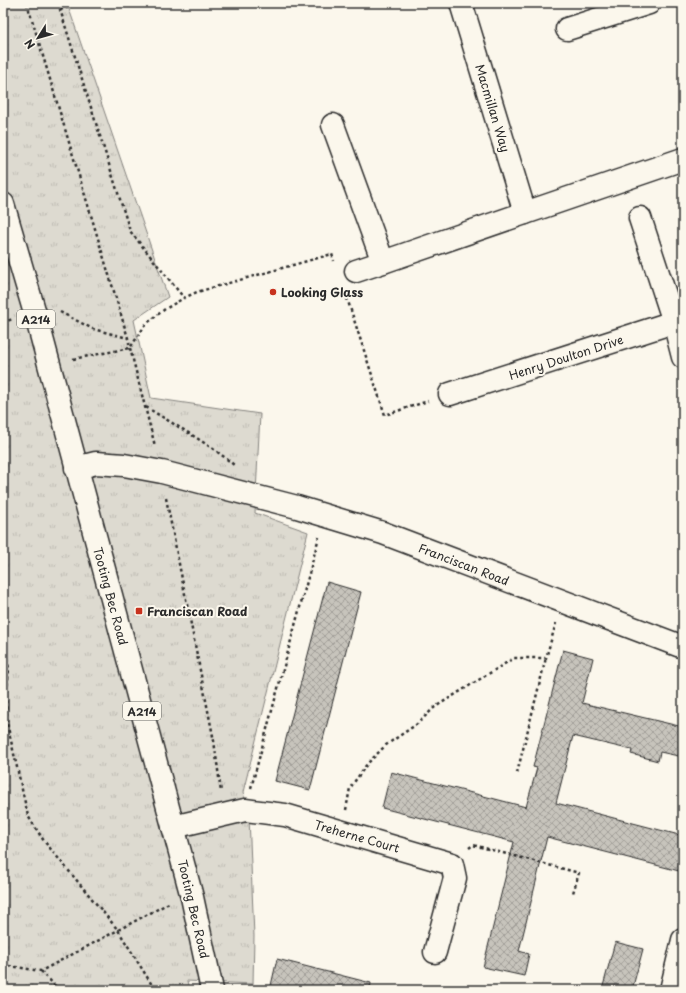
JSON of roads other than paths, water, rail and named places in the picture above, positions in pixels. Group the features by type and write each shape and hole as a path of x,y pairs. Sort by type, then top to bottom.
{"main road":[{"name":"Macmillan Way","path":"461,3 525,213"},
{"path":"567,29 649,3"},
{"path":"333,125 383,262"},
{"path":"356,270 683,159"},
{"name":"Tooting Bec Road","path":"3,204 39,327 192,897 212,990"},
{"path":"640,218 678,320 683,357"},
{"name":"Henry Doulton Drive","path":"450,394 678,320"},
{"name":"Franciscan Road","path":"76,468 96,464 124,465 162,472 244,493 383,533 683,647"},
{"name":"Treherne Court","path":"173,827 245,810 285,815 452,864 455,878 435,952"},
{"path":"671,990 683,940"}],"place":[{"name":"Looking Glass","path":"273,292"},
{"name":"Franciscan Road","path":"139,611"}]}
